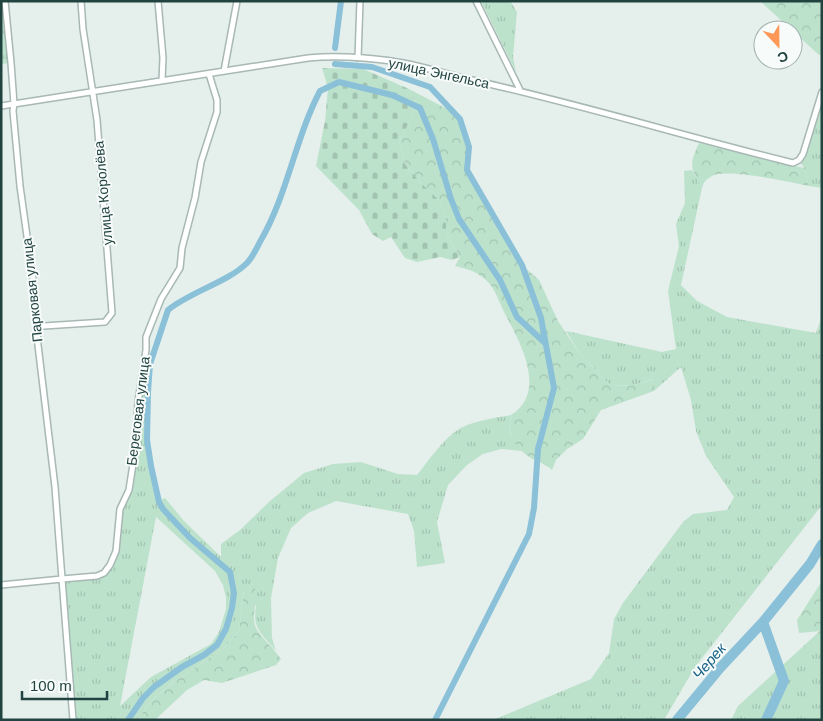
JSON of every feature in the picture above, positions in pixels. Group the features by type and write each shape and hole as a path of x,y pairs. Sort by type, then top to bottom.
{"street":[{"name":"Парковая улица","path":"5,1 14,121 35,294 37,334 56,497 62,579"},
{"name":"улица Королёва","path":"44,326 105,322 112,313 97,120 82,29 81,1"},
{"path":"158,1 163,58 162,80"},
{"path":"224,71 237,1"},
{"path":"358,58 360,1"},
{"path":"476,1 520,90"},
{"name":"улица Энгельса","path":"1,106 308,58 323,56 358,58 412,65 520,90 793,163 799,160 803,154 822,92"},
{"name":"Береговая улица","path":"62,579 97,576 104,573 116,551 120,509 129,490 135,450 138,402 146,350 146,337 161,299 180,268 182,248 195,198 201,162 217,112 217,100 209,74"},
{"path":"37,323 44,326 37,334"},
{"path":"1,585 62,579 73,720"}],"green space":[{"path":"1,1 5,1 11,63 1,64"},
{"path":"481,1 510,1 517,12 513,57 516,72"},
{"path":"760,1 822,1 822,54 819,55 803,40 803,20 781,20"},
{"path":"322,68 363,69 409,89 416,104 409,123 399,141 405,164 440,201 446,218 446,233 460,257 452,260 440,257 417,262 405,258 391,237 383,241 372,234 359,210 316,166 325,121 328,88"},
{"path":"409,89 453,112 460,119 469,147 467,170 522,265 539,280 558,321 580,354 611,386 634,385 655,379 654,391 601,410 583,439 567,449 556,460 552,470 522,451 512,438 510,428 511,415 522,405 528,393 528,366 496,294 489,283 481,276 473,271 455,266 460,257 446,233 446,218 440,201 405,164 399,141 409,123 416,104"},
{"path":"822,92 822,188 809,186 804,168 799,160"},
{"path":"699,143 804,168 809,186 759,176 719,174 712,176 703,184 702,188 692,166"},
{"path":"692,170 702,188 681,285 697,301 727,317 816,333 822,316 822,505 695,667 664,720 493,720 591,679 609,653 614,619 623,603 683,522 693,514 727,510 734,497 706,456 696,431 691,400 681,367 654,391 654,379 634,385 611,386 580,354 566,331 662,352 676,349 668,291 679,246 676,224 685,203 684,171"},
{"path":"149,379 147,440 159,501 165,498 184,521 221,557 221,544 240,530 270,501 304,473 333,464 361,462 398,474 417,475 442,444 459,429 476,422 511,415 511,435 515,443 523,451 501,449 483,454 467,465 448,485 437,522 445,563 417,567 414,531 408,514 336,501 308,513 291,528 278,558 271,598 272,638 276,651 259,631 255,620 256,606 244,589 239,631 224,648 177,680 152,700 137,720 73,720 62,579 104,573 114,558 119,516 129,490 140,380","holes":["156,517 215,571 223,585 226,609 219,632 211,644 151,677 120,706"]},
{"path":"822,581 822,629 820,631 799,633 797,620"},
{"path":"249,584 254,585 256,590 254,623 256,628 281,659 276,665 222,683 204,680 187,690 155,720 137,720 152,700 177,680 224,648 239,631 244,589"},
{"path":"822,629 822,720 731,720 738,706"}],"waterway":[{"path":"335,48 341,1"},
{"path":"335,64 372,67 430,87 460,119 469,147 467,170 522,265 541,318 554,388 538,449 534,508 529,534 435,720"},
{"path":"128,720 143,698 154,687 217,645 226,629 234,593 230,572 190,538 163,509 159,502 147,440 150,364 168,310 230,276 247,263 253,255 278,204 311,109 320,91 339,82 392,95 420,108 433,139 459,219 500,280 517,317 545,343"},
{"name":"Черек","path":"766,720 784,681 763,622 810,564 822,544"},
{"name":"Черек","path":"677,720 720,668 763,622"}]}
